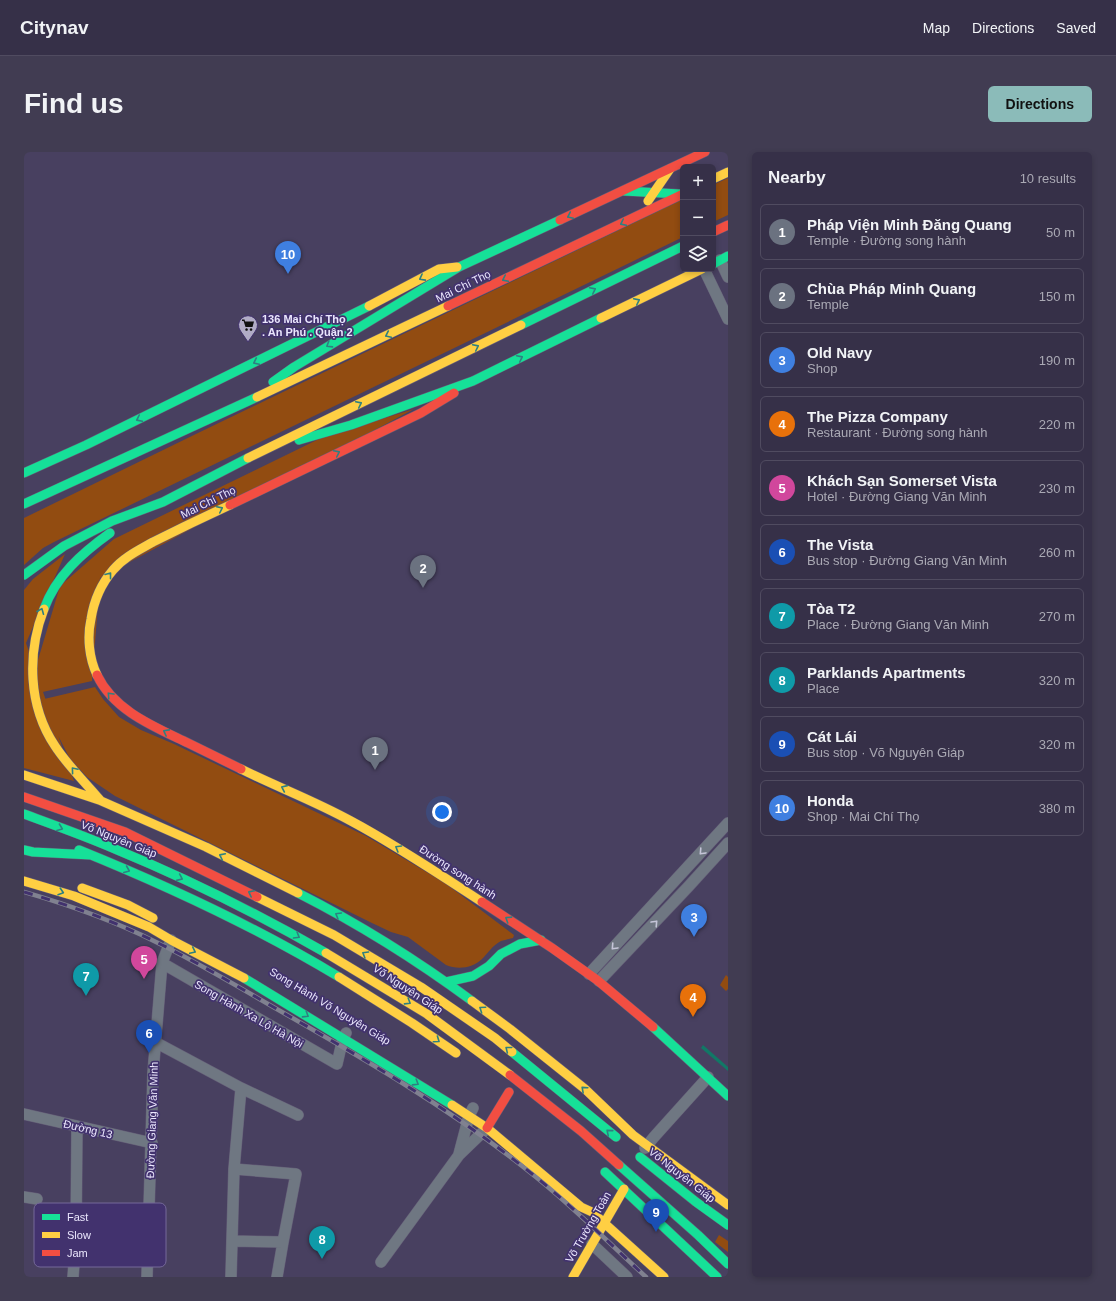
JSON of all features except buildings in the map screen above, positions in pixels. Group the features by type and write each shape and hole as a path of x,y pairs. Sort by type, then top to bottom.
{"main road":[{"name":"Mai Chí Thọ","path":"252,399 294,367 459,267 705,152"},
{"path":"637,216 670,169"},
{"path":"716,178 728,172"},
{"path":"624,191 680,194"},
{"name":"Mai Chí Thọ","path":"24,504 252,399 680,195"},
{"path":"716,230 728,224"},
{"name":"Mai Chí Thọ","path":"148,507 163,502 274,445 680,247"},
{"name":"Mai Chí Thọ","path":"24,473 86,445 270,356 355,314 439,269 459,267"},
{"name":"Mai Chí Thọ","path":"141,718 124,708 102,686 95,672 89,632 95,598 102,584 114,569 129,556 165,536 421,413 473,381 697,272"},
{"name":"Mai Chí Thọ","path":"24,483 88,454 267,366 271,362 270,356"},
{"name":"Mai Chí Thọ","path":"274,445 300,440 351,425 473,381"},
{"name":"Mai Chí Thọ","path":"119,528 300,440"},
{"path":"125,832 54,746 38,710 32,681 30,658 33,635 40,615 54,585 76,559 148,507"},
{"path":"24,575 64,546 112,521 148,507"},
{"path":"24,583 42,562"},
{"name":"Đường song hành","path":"141,718 176,737 293,792 365,828 435,870 599,981 728,1096"},
{"name":"Võ Nguyên Giáp","path":"24,775 99,800 206,847 309,899 367,932 446,982 510,1029 585,1089 633,1135 728,1205"},
{"name":"Võ Nguyên Giáp","path":"24,797 125,832 334,935 421,987 495,1038 625,1145"},
{"name":"Võ Nguyên Giáp","path":"24,814 114,848 176,875 279,926 354,968 427,1014 494,1063 572,1124 728,1264"},
{"path":"64,844 172,889 284,946 384,1004 462,1057"},
{"path":"170,853 206,847"},
{"path":"24,850 33,852 91,855"},
{"path":"24,872 38,876"},
{"name":"Song Hành Võ Nguyên Giáp","path":"24,881 74,896 171,935 208,958 345,1034 379,1050"},
{"path":"74,885 128,905 159,922"},
{"path":"446,982 473,976 489,966 501,954 520,944 540,940"},
{"name":"Song Hành Võ Nguyên Giáp","path":"242,966 345,1034 490,1125 581,1207 592,1212 604,1222 664,1277"},
{"name":"Song Hành Võ Nguyên Giáp","path":"443,1088 471,1112"},
{"path":"490,1125 509,1092"},
{"path":"572,1124 580,1144"},
{"path":"633,1135 637,1155"},
{"name":"Võ Nguyên Giáp","path":"637,1155 696,1202 728,1225"},
{"path":"597,1159 618,1164"},
{"path":"601,1168 717,1277"},
{"name":"Võ Trường Toản","path":"573,1277 624,1188"}],"street":[{"path":"720,260 728,278"},
{"path":"705,272 727,315"},
{"path":"589,974 728,823"},
{"path":"599,981 728,844"},
{"name":"Đường Giang Văn Minh","path":"150,1203 155,1042 162,964 171,935"},
{"name":"Song Hành Xa Lộ Hà Nội","path":"162,964 337,1064 345,1034"},
{"path":"155,1042 241,1088 298,1115"},
{"path":"637,1155 647,1146 708,1077"},
{"path":"231,1277 234,1169 241,1088"},
{"path":"458,1155 471,1112"},
{"name":"Đường 13","path":"24,1114 152,1143"},
{"path":"381,1262 458,1155 490,1125"},
{"path":"76,1203 77,1126"},
{"path":"234,1169 296,1174 277,1277"},
{"path":"24,1196 37,1199"},
{"path":"232,1241 283,1242"},
{"path":"592,1244 627,1277"},
{"path":"73,1277 74,1267"},
{"name":"Đường Giang Văn Minh","path":"147,1267 147,1277"}],"shaded area":[{"path":"728,178 728,215 716,221 716,200 716,184"},
{"path":"680,200 680,238 54,542 43,548 24,565 24,518"},
{"path":"414,409 100,578 92,681 38,693 35,670 60,586 114,539 323,437"},
{"path":"65,554 26,643 74,781 24,768 24,590 33,579"},
{"path":"95,687 103,699 119,717 141,730 174,744 366,836 445,883 514,935 513,938 501,941 482,959 470,966 460,968 451,967 446,965 408,937 391,932 372,923 115,796 87,777 70,759 40,700"},
{"path":"726,975 728,977 728,989 726,991 720,985"},
{"path":"703,1045 728,1067 728,1071 701,1048"},
{"path":"719,1235 728,1241 728,1252 715,1242"}],"railway":[{"path":"24,892 58,902 108,920 172,950 405,1084 494,1144 522,1166 554,1192 646,1277"}],"traffic: fast":[{"path":"624,191 680,194"},
{"path":"273,382 294,367 459,267 560,220"},
{"path":"521,325 680,247"},
{"path":"716,262 728,256"},
{"path":"24,473 86,445 369,306"},
{"path":"299,440 351,425 473,381 601,318"},
{"path":"24,504 257,397"},
{"path":"24,575 64,546 112,521 163,502 248,458"},
{"path":"44,609 55,586 71,566 110,533"},
{"path":"24,814 169,872 249,911 326,953"},
{"path":"24,850 33,852 91,855"},
{"path":"79,850 146,878 244,924 339,977"},
{"path":"298,893 343,917 388,944 472,1001"},
{"path":"446,982 473,976 489,966 501,954 520,944 541,940"},
{"path":"244,978 452,1105"},
{"path":"653,1027 728,1096"},
{"path":"512,1052 616,1137"},
{"path":"640,1157 696,1202 728,1225"},
{"path":"619,1165 698,1235 728,1264"},
{"path":"605,1172 717,1277"}],"traffic: slow":[{"path":"648,201 670,169"},
{"path":"716,178 728,172"},
{"path":"369,306 439,269 457,267"},
{"path":"601,318 696,272"},
{"path":"257,397 448,306"},
{"path":"248,458 521,325"},
{"path":"97,675 91,655 89,640 90,626 96,599 109,575 117,565 137,551 230,505"},
{"path":"44,609 38,626 33,661 35,697 46,730 55,746 100,800"},
{"path":"241,769 324,807 368,830 482,902"},
{"path":"24,775 99,800 206,847 298,893"},
{"path":"24,881 74,896 149,927 244,978"},
{"path":"82,888 128,905 153,918"},
{"path":"257,897 334,935 421,987 495,1038 512,1052"},
{"path":"326,953 427,1014 510,1075"},
{"path":"339,977 456,1053"},
{"path":"472,1001 510,1029 585,1089 633,1135 728,1205"},
{"path":"452,1105 487,1128 581,1207 592,1212 664,1277"},
{"path":"573,1277 624,1189"}],"traffic: jam":[{"path":"560,220 705,152"},
{"path":"448,306 680,195"},
{"path":"716,231 728,225"},
{"path":"230,505 421,413 454,393"},
{"path":"97,675 104,688 114,699 136,716 162,731 241,769"},
{"path":"24,797 125,832 257,897"},
{"path":"482,902 552,948 597,980 653,1027"},
{"path":"510,1075 581,1131 619,1165"},
{"path":"487,1128 509,1092"}],"place":[{"name":"Honda","path":"288,274"},
{"name":"136 Mai Chí Thọ . An Phú . Quận 2","path":"248,342"},
{"name":"Chùa Pháp Minh Quang","path":"423,588"},
{"name":"Pháp Viện Minh Đăng Quang","path":"375,770"},
{"name":"Old Navy","path":"694,937"},
{"name":"Khách Sạn Somerset Vista","path":"144,979"},
{"name":"Tòa T2","path":"86,996"},
{"name":"The Pizza Company","path":"693,1017"},
{"name":"The Vista","path":"149,1053"},
{"name":"Cát Lái","path":"656,1232"},
{"name":"Parklands Apartments","path":"322,1259"}]}
